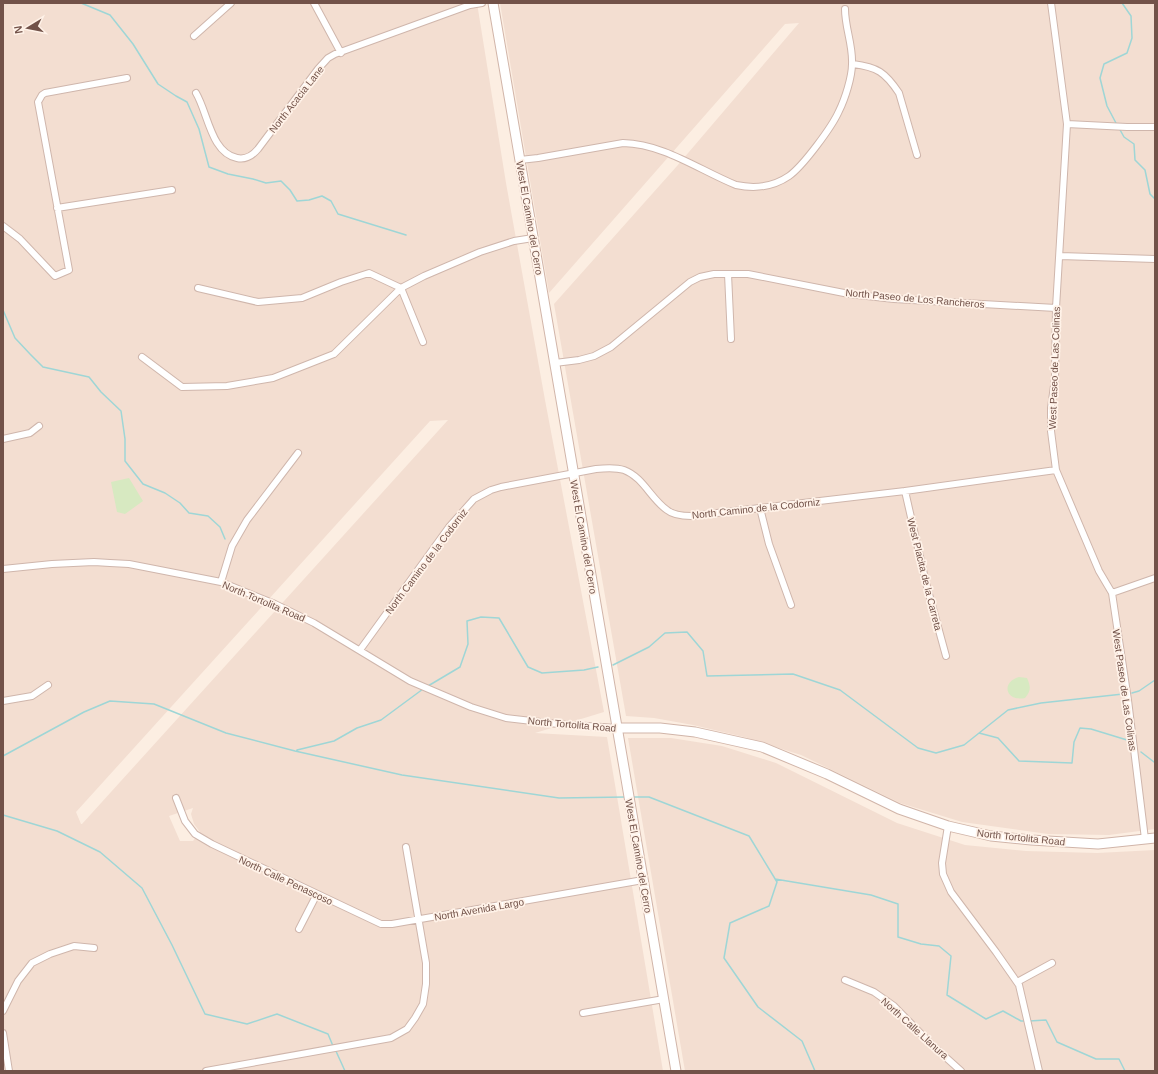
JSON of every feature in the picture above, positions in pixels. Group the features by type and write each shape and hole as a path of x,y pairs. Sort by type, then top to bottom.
{"street":[{"path":"194,36 231,3"},
{"path":"314,3 342,53"},
{"name":"North Acacia Lane","path":"196,93 201,101 218,146 230,156 245,158 254,153 328,58 335,54 342,53 357,46 470,5 482,3"},
{"name":"West El Camino del Cerro","path":"493,3 676,1071"},
{"name":"West Paseo de Las Colinas","path":"1051,3 1067,124 1056,308 1055,378 1051,408 1051,432 1056,470 1099,570 1112,593 1128,700 1145,839"},
{"path":"520,160 623,144 637,144 666,152 736,185 765,187 789,176 801,166 839,111 849,81 852,64 845,9"},
{"path":"852,64 872,68 882,72 893,84 898,93 917,155"},
{"path":"3,226 20,239 55,276 69,270 38,102 44,93 127,78"},
{"path":"1067,124 1127,127 1155,126"},
{"path":"57,208 172,190"},
{"path":"142,357 182,387 228,386 273,378 334,354 401,288 424,276 480,252 514,241 533,238"},
{"path":"1060,256 1155,259"},
{"path":"198,288 258,302 302,298 341,282 369,273 401,288 423,342"},
{"name":"North Paseo de Los Rancheros","path":"554,363 579,360 594,356 611,347 690,282 700,277 714,274 748,274 849,294 1056,308"},
{"path":"728,274 731,339"},
{"path":"3,439 30,433 39,426"},
{"path":"221,582 232,546 247,520 298,453"},
{"name":"North Camino de la Codorniz","path":"360,650 438,542 466,507 474,500 492,490 501,487 596,469 611,468 623,470 631,474 644,485 668,512 684,516 905,491 1056,470"},
{"name":"West Placita de la Carreta","path":"905,491 926,583 946,656"},
{"path":"760,508 769,544 791,605"},
{"name":"North Tortolita Road","path":"3,569 52,564 102,562 128,564 221,582 275,604 314,623 410,681 471,707 506,718 558,724 617,728 660,728 695,732 762,747 827,774 899,809 948,826 991,836 1098,844 1155,838"},
{"path":"1112,593 1155,578"},
{"path":"3,701 32,696 48,685"},
{"name":"North Calle Penascoso","path":"176,798 185,822 195,834 212,844 381,924 392,924 419,919"},
{"path":"948,826 942,863 943,874 949,889 957,901 996,952 1019,986 1039,1071"},
{"path":"406,847 419,919"},
{"name":"North Avenida Largo","path":"206,1071 391,1038 407,1029 423,1004 426,984 426,963 419,919 643,880"},
{"path":"300,929 317,894"},
{"path":"3,1011 18,980 32,963 50,954 74,946 94,948"},
{"path":"1017,982 1052,963"},
{"name":"North Calle Llanura","path":"845,980 874,992 894,1006 931,1044 961,1071"},
{"path":"583,1013 664,999"},
{"path":"3,1033 9,1071"}],"shaded area":[{"path":"3,3 477,3 506,183 604,712 535,733 607,737 663,1071 3,1071","holes":["448,420 82,824 81,824 76,812 430,421","193,808 191,814 194,824 200,832 193,841 180,841 169,816"]},
{"path":"500,3 1155,3 1155,829 1109,835 1048,834 962,822 900,803 801,755 744,737 693,725 654,718 626,716 554,304 677,166 799,23 785,24 549,293"},
{"path":"628,738 671,738 722,746 776,763 897,823 965,845 1026,851 1097,853 1155,850 1155,1071 685,1071"}],"green space":[{"path":"129,478 143,501 125,514 117,512 111,482"},
{"path":"1019,677 1027,678 1029,684 1030,689 1025,698 1013,697 1008,691 1010,683"}],"waterway":[{"path":"81,3 110,15 133,44 158,84 187,102 199,129 209,167 228,174 266,183 281,181 290,190 297,201 309,200 322,196 331,201 338,214 406,235"},
{"path":"1117,125 1107,106 1100,78 1104,64 1127,53 1132,38 1131,16 1122,3"},
{"path":"1119,128 1124,137 1134,144 1135,160 1145,170 1150,194 1155,199"},
{"path":"3,310 15,338 43,367 89,377 101,392 121,411 125,439 125,461 143,484 165,493 180,503 189,513 208,516 220,527 225,539"},
{"path":"428,686 460,667 468,644 467,621 481,617 499,618 528,667 542,673 584,670 598,667"},
{"path":"613,665 649,647 665,633 687,632 703,651 707,676 793,674 840,690 918,748 936,753 964,745 1008,710 1041,703 1123,694"},
{"path":"1132,693 1139,691 1155,680"},
{"path":"297,750 334,741 357,728 381,720 423,689"},
{"path":"3,756 84,712 110,701 154,704 226,733 295,751 402,775 559,798 626,797"},
{"path":"979,733 998,738 1019,761 1072,763 1074,742 1080,728 1091,729 1127,740"},
{"path":"1141,752 1154,762 1155,761"},
{"path":"632,797 649,797 749,836 777,882 769,906 730,923 724,958 758,1007 802,1041 815,1071"},
{"path":"3,815 57,831 100,852 142,888 172,945 205,1014 247,1024 277,1014 328,1034 333,1046"},
{"path":"775,879 871,895 898,904 898,937 921,944 939,946 951,956 947,995 986,1019 1003,1011 1021,1021 1025,1021"},
{"path":"1029,1021 1046,1020 1057,1042 1096,1059 1119,1059 1125,1071"},
{"path":"335,1049 345,1071"}]}
